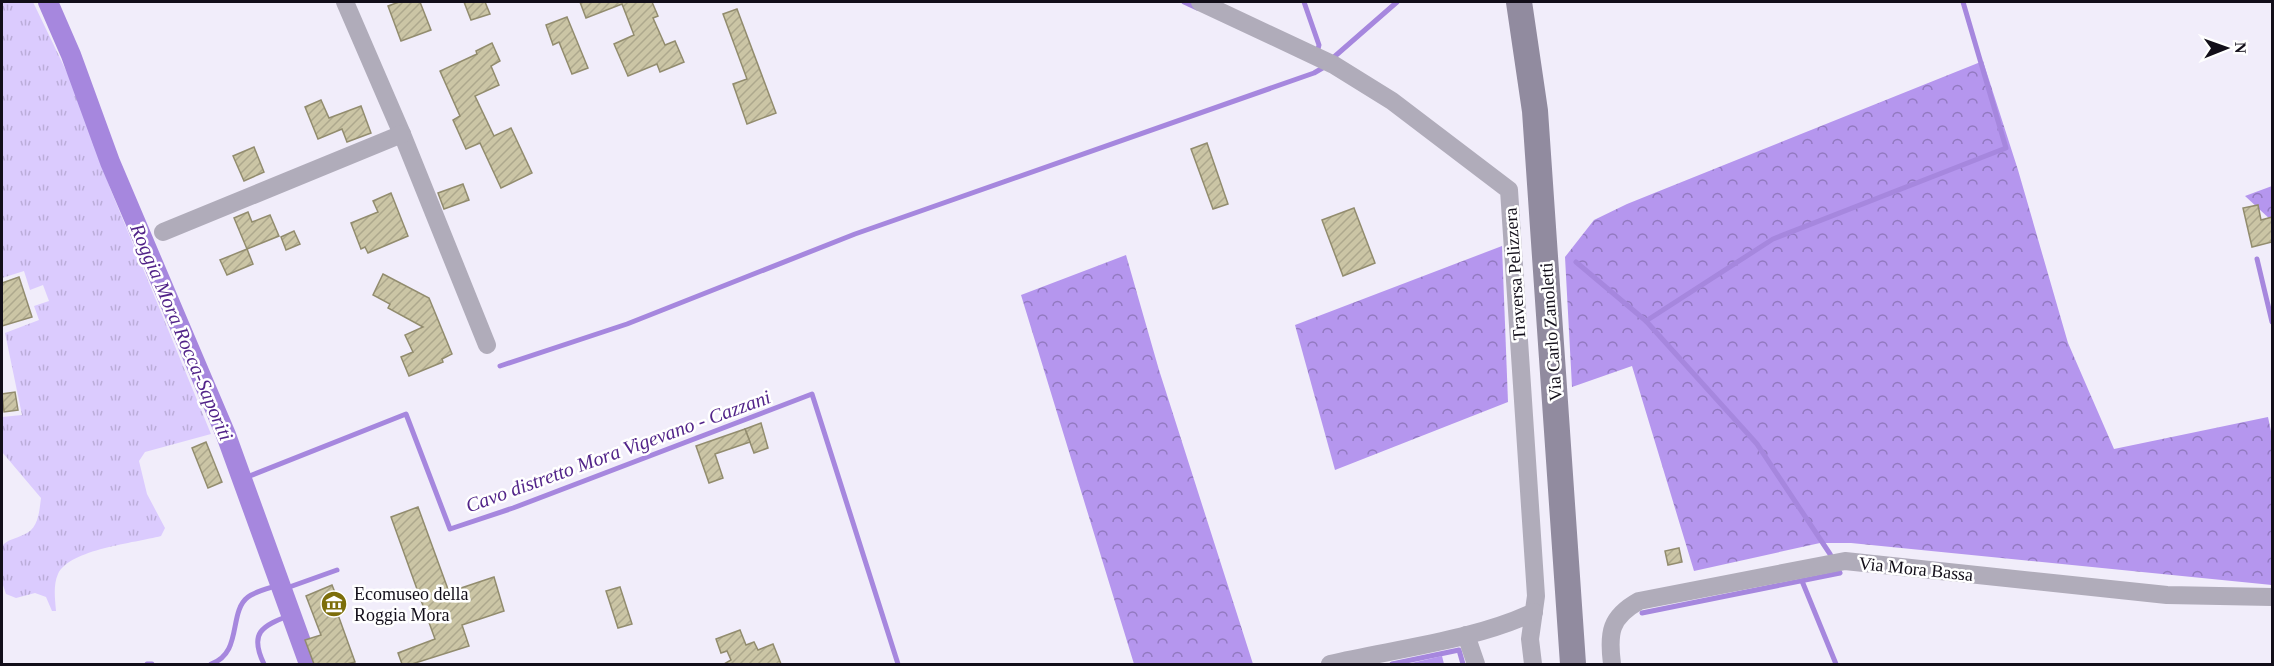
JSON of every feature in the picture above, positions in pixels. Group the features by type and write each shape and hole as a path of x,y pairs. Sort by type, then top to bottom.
{"main road":[{"name":"Via Carlo Zanoletti","path":"1519,2 1535,111 1573,664"}],"street":[{"path":"345,2 402,134 487,345"},
{"name":"Traversa Pelizzera","path":"1200,2 1334,65 1392,101 1509,190 1536,596 1534,612"},
{"path":"163,232 402,134"},
{"name":"Via Mora Bassa","path":"1612,664 1610,648 1613,625 1623,610 1639,602 1835,564 2167,595 2272,597"},
{"path":"1330,664 1466,635 1512,623 1534,612"},
{"path":"1533,664 1530,639 1534,612"},
{"path":"1466,635 1476,664"}],"green space":[{"path":"2,2 33,2 73,85 110,188 211,434 145,452 139,461 147,494 165,528 161,536 104,548 76,558 65,565 55,583 56,611 52,611 46,597 35,593 16,598 6,594 2,582 2,546 32,529 37,520 41,498 2,452 2,417 22,415 5,333 39,320 34,306 49,301 43,285 30,290 24,271 2,278"},
{"path":"1983,61 2018,170 2068,343 2114,449 2268,417 2272,436 2272,585 1851,543 1820,543 1694,571 1632,366 1572,387 1565,257 1594,220 1627,204"},
{"path":"2272,186 2272,221 2245,196"},
{"path":"1502,246 1508,402 1335,470 1295,325"},
{"path":"1126,255 1159,370 1253,664 1134,664 1021,295"},
{"path":"1442,656 1444,664 1407,664"}],"building":[{"path":"399,2 420,2 431,30 401,41 388,6"},
{"path":"464,2 485,2 490,14 471,20"},
{"path":"580,2 652,2 658,16 653,18 665,45 675,41 684,62 660,72 657,64 628,76 614,44 634,35 622,4 586,18"},
{"path":"737,9 776,113 747,124 733,84 747,79 723,14"},
{"path":"567,17 588,68 572,74 559,42 553,45 546,25"},
{"path":"492,43 500,61 491,66 499,85 475,96 494,136 511,128 532,173 501,188 480,143 466,149 453,120 460,116 440,71 477,54 476,51"},
{"path":"321,100 329,118 361,106 371,133 347,142 342,129 318,139 305,107"},
{"path":"1207,143 1228,204 1213,209 1191,149"},
{"path":"254,147 264,172 244,181 233,156"},
{"path":"463,184 469,200 444,209 438,193"},
{"path":"391,193 408,236 368,253 365,247 361,249 351,223 378,212 373,201"},
{"path":"2258,205 2261,220 2272,217 2272,242 2252,247 2243,208"},
{"path":"1354,208 1375,263 1343,276 1322,220"},
{"path":"248,212 252,222 270,215 279,236 247,249 234,218"},
{"path":"294,231 300,244 286,250 281,237"},
{"path":"247,249 253,264 227,275 220,260"},
{"path":"383,274 429,298 452,354 442,359 443,362 409,376 401,357 413,352 405,335 423,327 388,308 390,304 373,295"},
{"path":"19,277 32,317 2,326 2,283"},
{"path":"15,392 18,410 4,412 2,394"},
{"path":"761,423 768,448 754,453 745,429"},
{"path":"745,429 750,442 715,454 723,478 709,483 696,446"},
{"path":"206,442 222,482 208,488 192,448"},
{"path":"418,507 449,592 494,577 504,611 462,625 469,646 412,664 402,664 398,653 435,639 391,517"},
{"path":"1679,548 1682,562 1668,565 1665,551"},
{"path":"332,585 342,610 337,612 355,662 314,664 305,640 321,635 306,596"},
{"path":"620,587 632,624 618,628 606,591"},
{"path":"740,630 746,645 754,642 758,650 773,644 781,664 724,664 731,660 727,651 721,653 716,639"}],"waterway":[{"name":"Roggia Mora Rocca-Saporiti","path":"48,2 71,55 110,162 226,435 309,664"},
{"path":"1184,2 1197,8"},
{"path":"1304,2 1319,45 1318,49"},
{"path":"1334,57 1397,2"},
{"path":"1646,321 1773,239 2006,148 1963,2"},
{"path":"500,366 627,324 855,234 1314,73 1326,66"},
{"path":"2257,259 2272,322"},
{"path":"1576,262 1646,321 1757,444 1830,554 1840,573 1642,613"},
{"name":"Cavo distretto Mora Vigevano - Cazzani","path":"242,479 406,414 450,529 513,508 812,394 898,664"},
{"path":"281,590 337,570"},
{"path":"1802,581 1836,664"},
{"name":"Cavo distretto Mora Vigevano - Cazzani","path":"211,664 221,659 227,651 238,612 248,597 279,585"},
{"path":"264,664 258,645 261,632 272,623 291,615"},
{"name":"Cavo distretto Mora Vigevano - Cazzani","path":"1392,664 1459,650 1463,664"},
{"name":"Cavo distretto Mora Vigevano - Cazzani","path":"147,664 152,664"}],"place":[{"name":"Ecomuseo della Roggia Mora","path":"334,604"}]}
